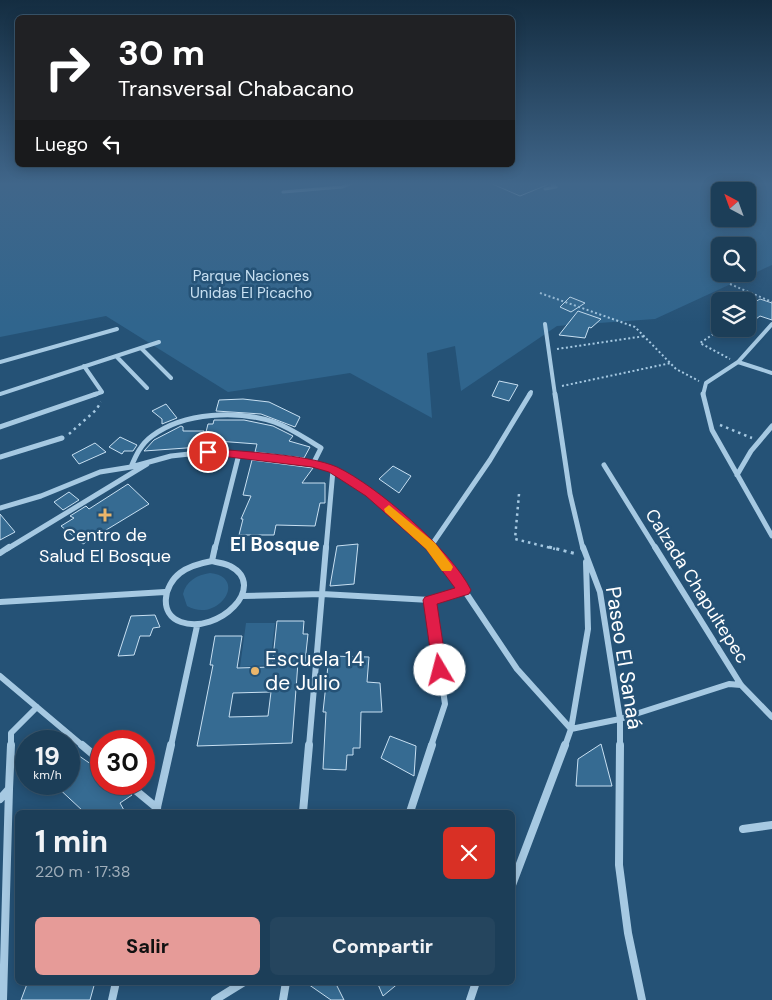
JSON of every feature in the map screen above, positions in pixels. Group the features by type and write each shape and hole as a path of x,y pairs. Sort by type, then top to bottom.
{"street":[{"name":"Paseo El Sanaá","path":"545,324 569,488 585,556 600,592 620,719 619,865 628,932 642,1000"},
{"path":"772,324 738,362 706,383 703,395 708,420 772,536"},
{"path":"0,362 118,329"},
{"path":"0,394 160,342"},
{"path":"141,348 171,378"},
{"path":"116,356 146,388"},
{"path":"738,362 772,373"},
{"path":"0,428 102,392 84,366"},
{"path":"430,546 490,460 531,392"},
{"path":"131,467 135,453 140,445 158,431 181,422 216,417 251,418 282,426 321,448 313,464"},
{"path":"737,475 772,426"},
{"path":"0,456 62,438"},
{"path":"0,508 41,496 100,472 150,463 170,456 208,452 239,454 313,464 333,470 370,494 430,546 464,590 517,669 570,729"},
{"path":"212,561 239,454"},
{"path":"0,553 150,463"},
{"name":"Calzada Chapultepec","path":"604,465 741,685 772,717"},
{"path":"303,810 333,470"},
{"path":"515,877 570,729 588,629 585,556"},
{"path":"212,561 229,565 240,574 244,588 242,596 230,613 209,624 197,626 184,624 174,619 167,612 164,603 165,592 178,574 200,563 212,561"},
{"path":"242,596 322,594 430,600 464,590"},
{"path":"0,602 165,592"},
{"path":"411,810 445,704 430,600"},
{"path":"156,810 197,626"},
{"path":"0,676 90,752"},
{"path":"570,729 620,719 728,684 741,685"},
{"path":"3,1000 11,733 37,707"},
{"path":"0,799 9,789"},
{"path":"140,795 156,810"},
{"path":"743,829 772,825"},
{"path":"112,1000 115,985"},
{"path":"216,1000 239,985"},
{"path":"283,1000 286,985"},
{"path":"470,1000 475,985"}],"path":[{"path":"730,284 772,302"},
{"path":"540,293 626,323 645,336 671,363 691,377 706,383"},
{"path":"549,351 645,336"},
{"path":"711,336 700,343 738,362"},
{"path":"554,388 671,363"},
{"path":"62,438 73,432 96,410 103,399 102,392"},
{"path":"708,420 760,441"},
{"path":"519,494 515,539 585,556"}],"green space":[{"name":"Parque Naciones Unidas El Picacho","path":"0,230 772,230 772,265 756,272 756,237 711,237 711,282 735,282 655,319 557,326 461,391 455,346 427,353 432,418 350,373 228,392 106,316 0,337"},
{"path":"210,573 221,576 227,582 228,590 225,598 218,605 209,609 198,610 187,606 183,594 184,589 189,582 197,577"},
{"path":"246,623 275,623 270,665 240,667"}],"building":[{"path":"570,297 585,303 571,312 560,307"},
{"path":"760,299 772,303 772,320 760,316 756,319 756,301"},
{"path":"578,311 601,319 591,328 589,327 585,338 559,335"},
{"path":"499,381 518,385 509,401 492,396"},
{"path":"243,399 269,402 300,417 295,427 261,414 216,411 219,400"},
{"path":"166,404 177,418 162,424 162,419 152,411"},
{"path":"214,420 244,420 273,426 293,436 289,441 310,447 304,458 255,452 257,444 204,440 208,424 213,424"},
{"path":"181,426 183,431 204,431 200,447 144,451 154,440"},
{"path":"120,437 137,445 133,451 124,451 122,454 109,447"},
{"path":"95,443 106,452 79,464 72,455"},
{"path":"252,460 313,468 302,483 325,483 325,503 320,503 315,526 276,525 274,535 239,535 243,519 241,519 251,496 243,495"},
{"path":"393,466 411,476 399,493 379,479"},
{"name":"Centro de Salud El Bosque","path":"128,484 149,504 83,544 61,526 74,518 70,516 86,506 89,509"},
{"path":"69,492 79,500 63,510 54,502"},
{"path":"0,514 15,532 0,540"},
{"path":"358,544 354,584 330,586 337,546"},
{"path":"155,615 160,627 153,628 150,636 140,636 134,655 118,656 131,616"},
{"name":"Escuela 14 de Julio","path":"277,621 304,621 303,634 308,634 305,662 298,662 292,743 197,746 213,665 210,665 215,636 242,636 237,668 272,667","holes":["271,692 268,716 229,717 233,693"]},
{"path":"329,656 369,657 367,682 380,683 382,712 361,712 360,748 353,748 353,755 347,755 346,770 323,769 326,712 323,712"},
{"path":"390,736 416,746 414,776 381,758"},
{"path":"601,744 612,786 576,786 578,759"},
{"path":"80,757 90,763 90,795 132,795 120,803 124,810 82,810 66,795 80,795"},
{"path":"27,985 94,985 90,1000 21,1000"},
{"path":"309,985 336,985 344,1000 331,1000"},
{"path":"378,985 396,985 383,996"}],"slow traffic":[{"path":"389,509 430,546 447,567"}],"place":[{"name":"Centro de Salud El Bosque","path":"105,515"},
{"name":"Escuela 14 de Julio","path":"255,671"}],"district":[{"name":"El Bosque","path":"275,544"}],"route":[{"path":"208,452 239,454 313,464 333,470 370,494 397,515 430,546 464,590 430,600 440,670"}]}
